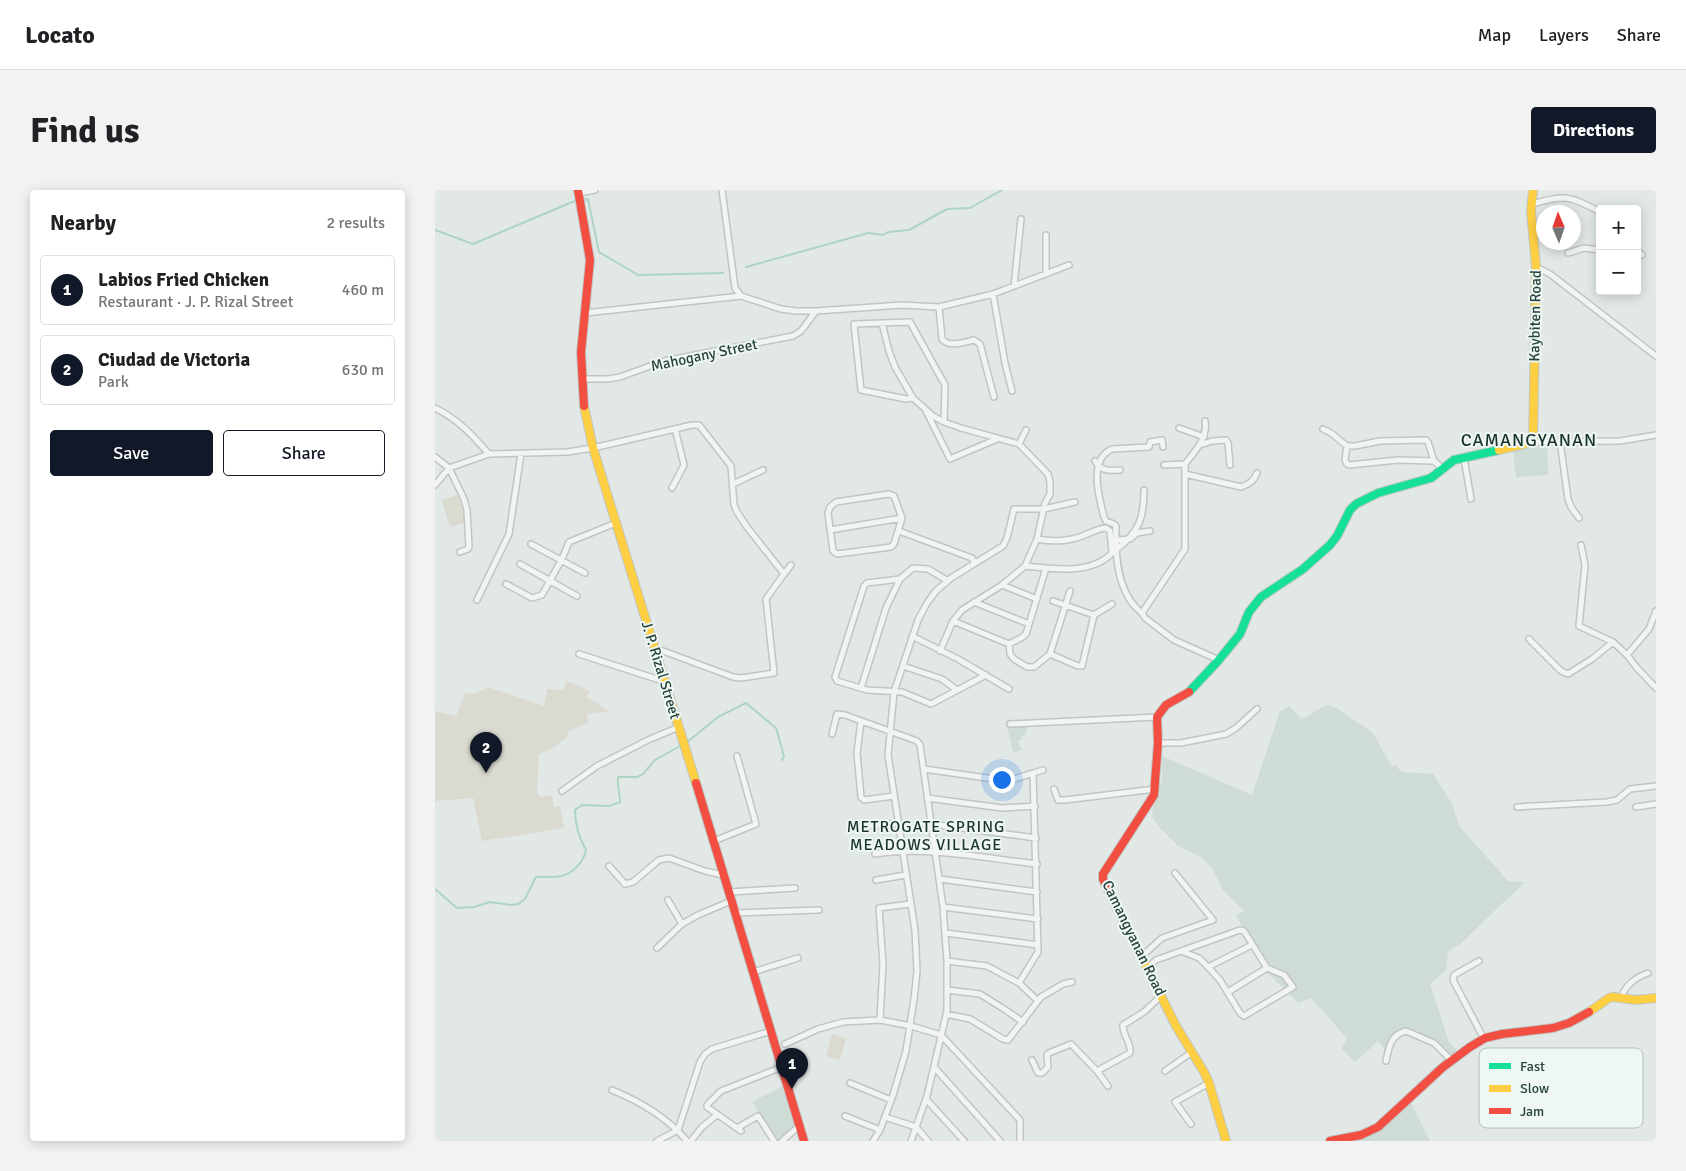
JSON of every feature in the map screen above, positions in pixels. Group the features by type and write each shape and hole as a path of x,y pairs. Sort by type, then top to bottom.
{"street":[{"path":"579,191 595,190"},
{"path":"722,190 735,288 741,296"},
{"name":"Kaybiten Road","path":"1533,190 1531,224 1536,267 1533,442"},
{"name":"J. P. Rizal Street","path":"579,191 589,260 581,352 584,411 593,448 666,682 804,1141"},
{"path":"1532,204 1555,198 1573,198 1596,210"},
{"path":"1014,286 1021,219"},
{"path":"1046,235 1046,274"},
{"path":"1568,252 1584,248 1596,250"},
{"path":"585,313 741,296 781,309 816,311 902,305 939,307 993,294 1069,265"},
{"path":"1536,267 1550,274 1656,356"},
{"path":"993,294 1012,391"},
{"path":"939,307 942,339 945,342 951,344 974,340 980,344 994,397"},
{"name":"Mahogany Street","path":"582,379 619,377 664,361 793,336 801,331 816,311"},
{"path":"913,398 906,399 861,390 853,324 910,322 945,385 944,422"},
{"path":"882,323 895,367 913,398 933,416 944,422 1019,444 1048,474 1050,482 1050,494 1044,509 1037,539 1025,566 1002,585 962,610 953,622 940,651"},
{"path":"435,408 451,415 463,425 489,454"},
{"path":"924,408 950,459 997,439"},
{"path":"1142,613 1185,549 1185,464 1204,437 1207,429 1205,421"},
{"path":"435,485 449,468 489,454 567,452 699,425 731,466 734,505 737,512 784,574"},
{"path":"1179,428 1204,437"},
{"path":"672,488 684,466 675,429"},
{"path":"1323,429 1347,446 1380,441 1426,440 1434,461 1442,468"},
{"path":"1019,444 1026,430"},
{"path":"1010,724 1157,717 1166,704 1192,690 1219,660 1240,634 1254,604 1261,597 1303,569 1330,544 1337,536 1352,506 1368,497 1431,478 1454,460 1533,442 1620,441 1656,435"},
{"path":"1163,447 1162,440 1150,442 1149,447 1111,449 1096,464 1104,517 1106,521 1116,526 1121,583 1126,594 1145,618 1174,640 1219,660"},
{"path":"1199,445 1211,441 1226,440 1228,443 1229,465"},
{"path":"1559,441 1568,499 1579,518"},
{"path":"1347,446 1345,460 1347,464 1398,460 1434,461"},
{"path":"477,600 509,534 521,454"},
{"path":"435,457 449,468 467,510 469,547 460,552"},
{"path":"1464,458 1471,499"},
{"path":"1096,464 1108,471 1120,470"},
{"path":"1164,465 1185,464"},
{"path":"733,484 763,470"},
{"path":"1185,474 1241,487 1248,485 1254,480 1257,473"},
{"path":"1116,540 1130,539 1138,528 1145,507 1144,490"},
{"path":"889,494 893,496 902,518 894,544 891,546 837,554 833,552 828,513 836,502 889,494"},
{"path":"873,1141 885,1117 902,1065 911,1026 917,971 915,930 888,755 894,692 918,620 927,603 936,591 948,581 1003,546 1007,538 1014,509 1044,509 1075,502"},
{"path":"830,530 902,518"},
{"path":"506,584 532,598 541,595 562,559 569,542 616,523"},
{"path":"1025,566 1070,568 1092,565 1107,558 1112,553 1110,531 1106,528 1073,539 1055,541 1037,539"},
{"path":"899,531 972,558 975,563"},
{"path":"1117,549 1137,533 1150,532"},
{"path":"531,544 585,573"},
{"path":"1581,545 1585,565 1579,626 1613,642 1656,688"},
{"path":"520,564 577,596"},
{"path":"655,648 733,677 741,678 774,673 766,599 791,565"},
{"path":"861,688 886,608 901,579 913,568 928,569 948,581"},
{"path":"953,622 1009,644 1021,638 1026,634 1046,568"},
{"path":"901,579 867,583 864,586 835,677 837,681 867,690 902,692 931,704 986,675"},
{"path":"1002,585 1037,599"},
{"path":"1009,644 1010,654 1014,659 1027,667 1034,667 1050,654 1070,591"},
{"path":"1053,601 1094,615"},
{"path":"974,602 1029,624"},
{"path":"1050,654 1082,666 1094,615 1112,604"},
{"path":"1627,655 1649,629 1656,611"},
{"path":"913,636 958,659 1009,689"},
{"path":"1529,639 1561,671 1568,674 1592,659 1613,642"},
{"path":"579,654 666,682"},
{"path":"903,666 942,680 957,690"},
{"path":"1158,743 1181,743 1226,734 1236,728 1257,709"},
{"path":"833,734 837,714 917,741 920,745 946,933 947,990 946,1014 935,1068 911,1141"},
{"name":"Camangyanan Road","path":"1157,717 1158,743 1155,795 1106,867 1103,879 1176,1026 1209,1083 1226,1141"},
{"path":"861,721 857,753 861,797 864,800 894,796"},
{"path":"562,791 597,766 648,740 680,730"},
{"path":"714,841 756,824 737,756"},
{"path":"924,769 999,781 1008,781 1043,770"},
{"path":"1019,983 1038,952 1033,773"},
{"path":"1517,807 1607,802 1617,800 1630,789 1656,786"},
{"path":"1054,789 1058,800 1155,789"},
{"path":"927,798 1002,808 1035,806"},
{"path":"1636,807 1656,804"},
{"path":"871,826 897,822"},
{"path":"931,824 1036,838"},
{"path":"875,854 903,851 934,852 1037,864"},
{"path":"609,866 625,884 633,882 663,858 669,858 705,871 723,875"},
{"path":"1141,957 1162,938 1213,920 1175,873"},
{"path":"876,880 906,875"},
{"path":"940,879 1037,892"},
{"path":"729,892 795,888"},
{"path":"668,900 682,924"},
{"path":"657,948 682,924 731,901"},
{"path":"880,1020 883,964 879,908 910,904"},
{"path":"943,907 1038,919"},
{"path":"735,913 819,910"},
{"path":"1147,968 1156,960 1181,951 1240,930 1244,931 1267,968 1284,975 1293,987 1244,1016 1240,1013 1220,980 1208,967 1199,958 1181,951"},
{"path":"946,933 1038,945"},
{"path":"1208,967 1252,945"},
{"path":"753,972 798,958"},
{"path":"947,961 987,966 1019,983 1037,1000"},
{"path":"1479,961 1454,975 1453,980 1484,1039"},
{"path":"1228,992 1267,968"},
{"path":"1621,999 1622,994 1635,979 1648,973"},
{"path":"946,1014 970,1019 1006,1040 1023,1022 1037,1000 1063,984 1072,982"},
{"path":"947,990 980,994 1023,1022"},
{"path":"1097,1071 1130,1053 1131,1048 1122,1029 1123,1025 1144,1012 1162,996"},
{"path":"1335,1140 1370,1132 1399,1109 1422,1085 1484,1039 1495,1035 1553,1028 1589,1014 1609,998 1636,1000 1656,998"},
{"path":"785,1044 818,1028 843,1022 880,1020 911,1026 941,1035 1020,1120 1020,1141"},
{"path":"657,1141 678,1130 700,1062 705,1054 712,1049 771,1031"},
{"path":"1386,1061 1390,1042 1395,1036 1406,1031 1434,1043 1452,1061"},
{"path":"1032,1060 1038,1073 1041,1073 1048,1067 1047,1056 1049,1053 1071,1044 1097,1071 1108,1086"},
{"path":"1165,1071 1192,1052"},
{"path":"773,1141 758,1116 739,1129 707,1106 721,1091 782,1067"},
{"path":"935,1068 999,1141"},
{"path":"1191,1124 1175,1102 1209,1083"},
{"path":"849,1084 891,1100"},
{"path":"612,1090 646,1105 689,1141 717,1115"},
{"path":"926,1099 964,1141"},
{"path":"845,1116 880,1130"},
{"path":"885,1117 916,1127 928,1141"},
{"path":"781,1141 799,1126"}],"shaded area":[{"path":"1547,443 1548,475 1516,477 1513,449"},
{"path":"458,495 466,522 450,527 442,500"},
{"path":"567,681 590,691 587,697 609,711 587,714 588,723 568,731 568,736 550,750 539,754 537,793 540,797 552,795 554,807 560,806 564,828 482,841 473,798 435,801 435,711 456,716 465,694 477,693 488,687 544,706 547,689 563,690"},
{"path":"1326,705 1337,708 1373,733 1392,767 1395,765 1402,772 1433,774 1451,802 1460,827 1508,881 1525,882 1460,944 1448,951 1446,970 1430,984 1449,1042 1458,1051 1452,1057 1433,1039 1409,1029 1393,1034 1386,1051 1378,1041 1355,1062 1341,1048 1347,1039 1311,998 1298,1003 1265,970 1236,915 1244,911 1222,889 1213,869 1202,858 1178,846 1152,817 1153,807 1162,781 1162,756 1252,795 1280,711 1289,706 1302,719"},
{"path":"1027,725 1026,735 1021,736 1021,740 1017,741 1022,750 1013,752 1007,726"},
{"path":"832,1034 846,1038 840,1060 826,1056"},
{"path":"782,1086 797,1126 775,1141 752,1102"},
{"path":"1411,1103 1430,1141 1362,1141 1360,1137 1383,1127"}],"waterway":[{"path":"746,267 868,233 883,235 888,232 909,230 947,209 970,208 1002,190"},
{"path":"584,200 588,199 599,252 638,275 723,273"},
{"path":"435,230 473,244 577,200"},
{"path":"686,743 718,717 746,703 776,728 784,756 782,760"},
{"path":"435,889 457,908 474,907 490,902 518,904 525,899 536,877 555,877 570,873 583,858 586,850 578,831 575,810 582,805 609,806 620,802 618,777 637,777 643,774 655,760 682,745"}],"traffic: fast":[{"path":"1189,692 1240,634 1249,612 1261,597 1303,569 1330,545 1337,536 1350,510 1356,504 1378,493 1431,478 1454,460 1499,450"}],"traffic: slow":[{"path":"1499,450 1533,442 1536,267 1531,211 1533,190"},
{"path":"584,406 593,448 696,783"},
{"path":"1118,910 1176,1026 1204,1072 1226,1141"},
{"path":"1589,1012 1613,997 1636,1000 1656,998"}],"traffic: jam":[{"path":"578,190 590,260 581,352 584,406"},
{"path":"1118,910 1103,879 1103,874 1154,795 1158,743 1157,717 1166,705 1189,692"},
{"path":"696,783 804,1141"},
{"path":"1330,1141 1361,1135 1378,1127 1443,1067 1485,1038 1553,1028 1569,1023 1589,1012"}],"place":[{"name":"Ciudad de Victoria","path":"486,773"},
{"name":"Labios Fried Chicken","path":"792,1089"}],"district":[{"name":"CAMANGYANAN","path":"1529,440"},
{"name":"METROGATE SPRING MEADOWS VILLAGE","path":"926,836"}]}
